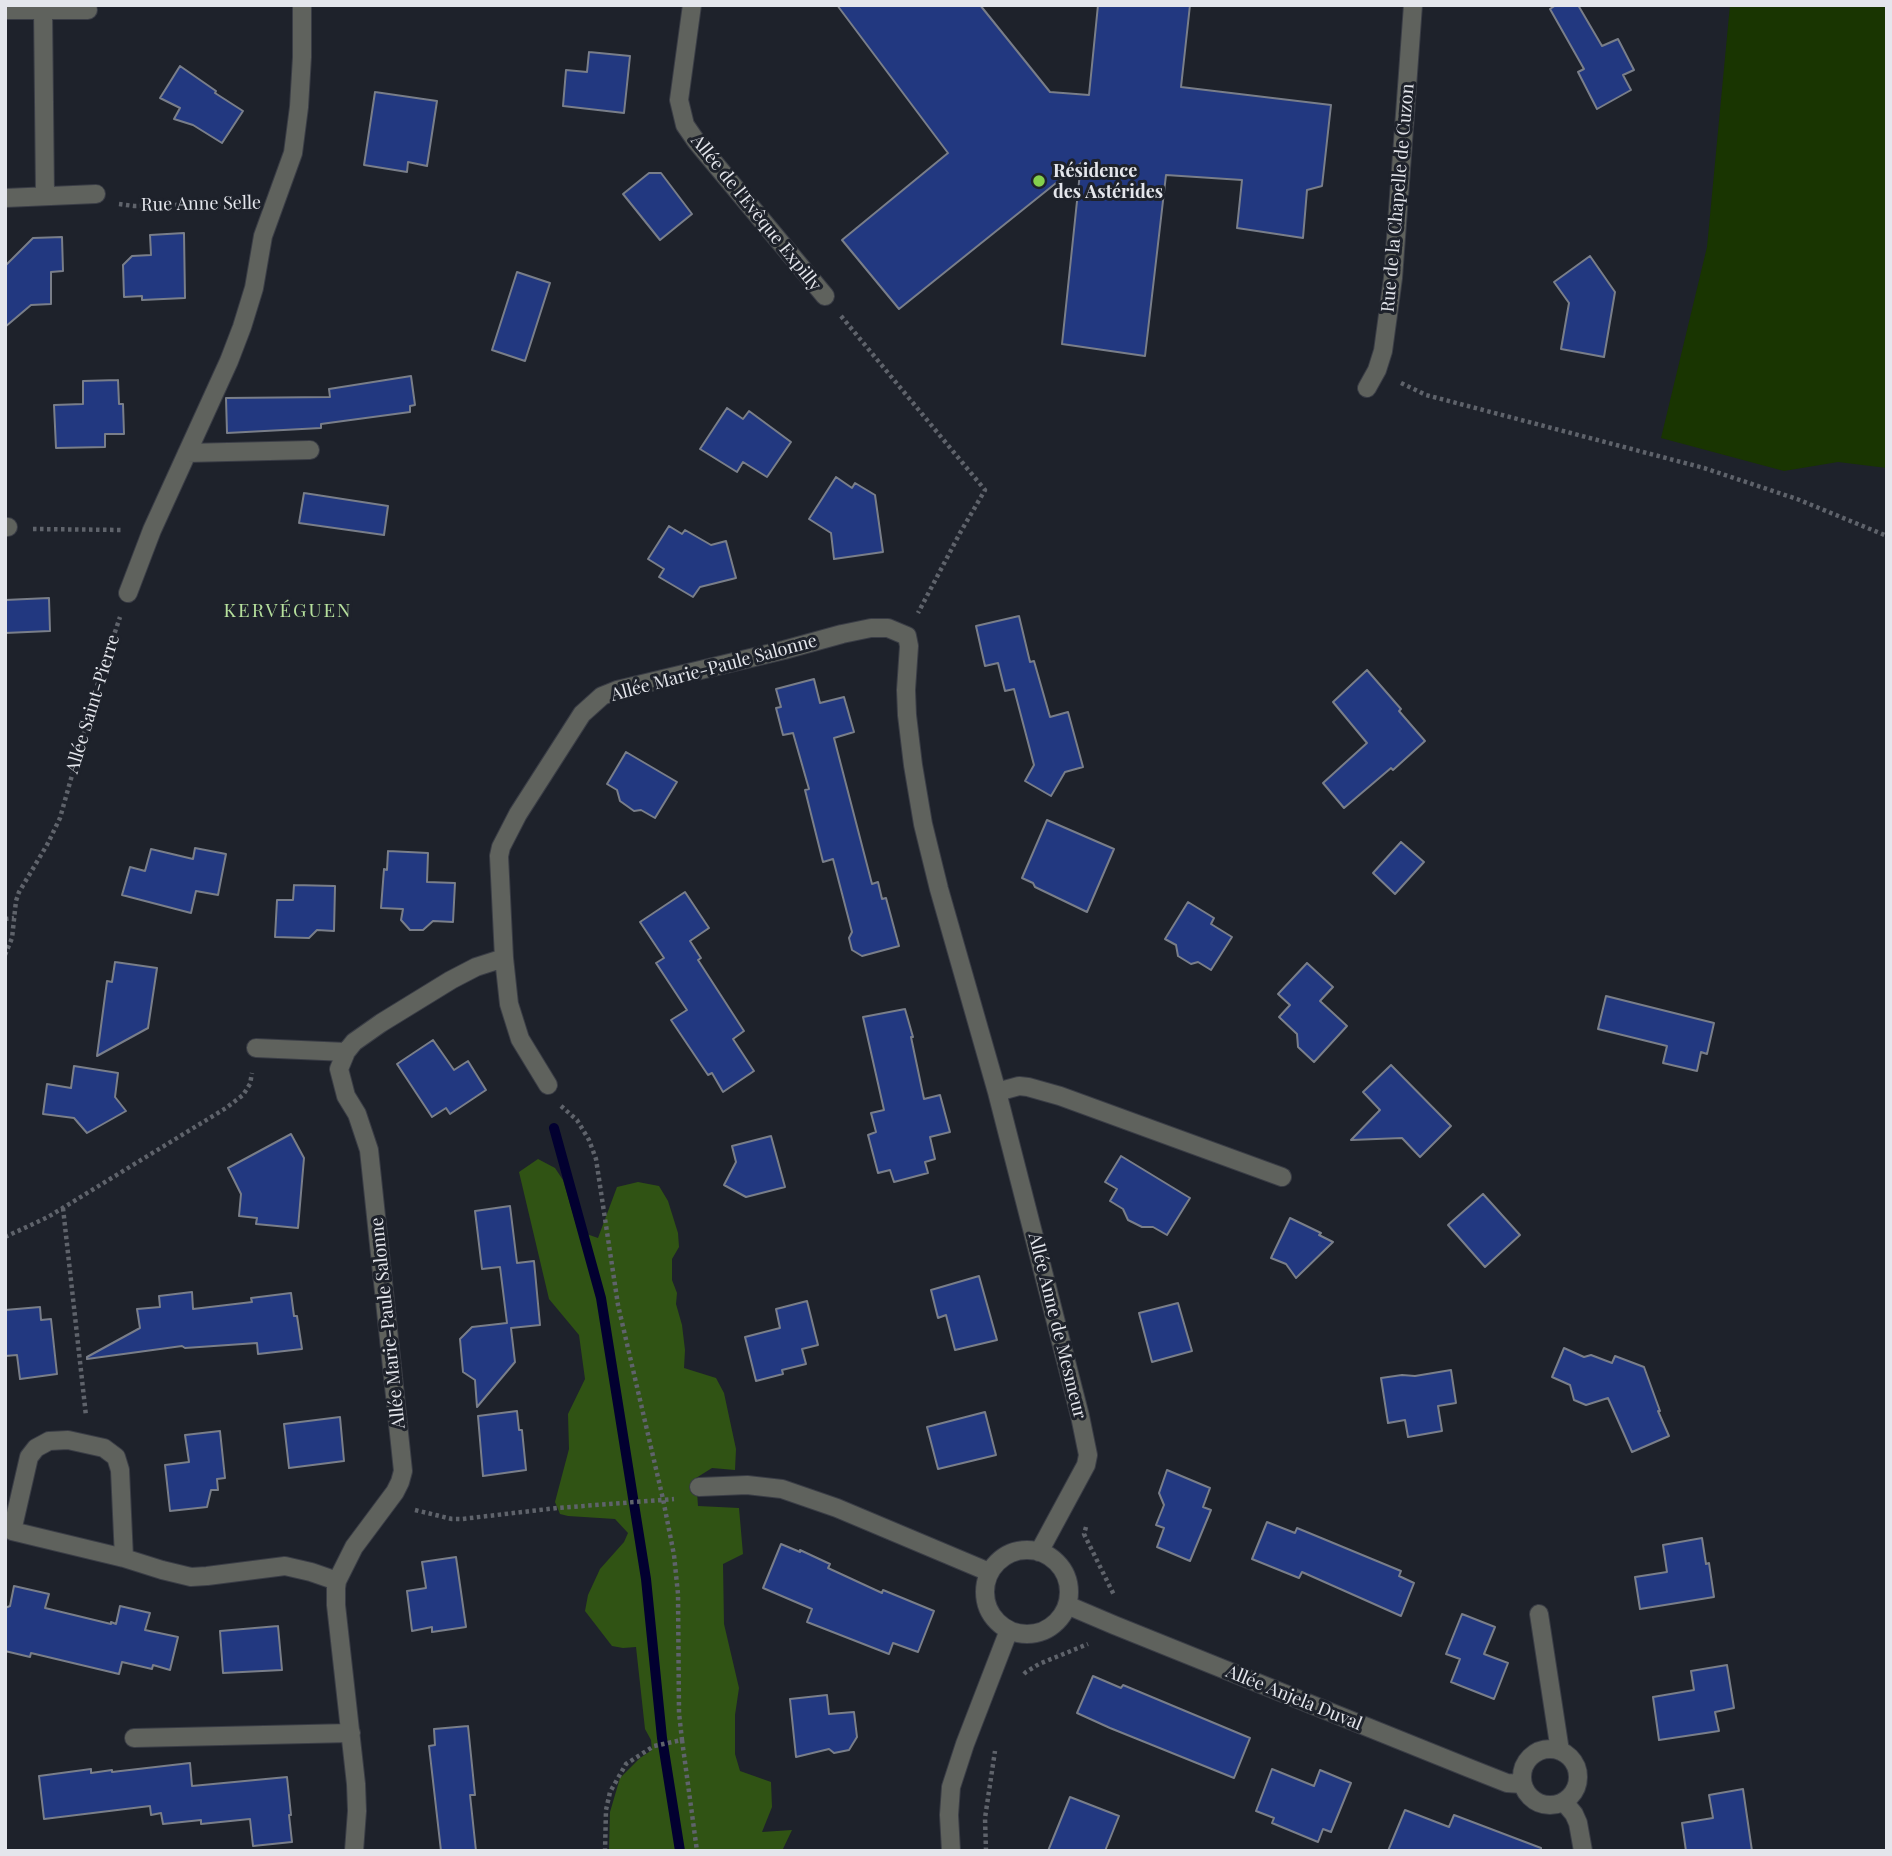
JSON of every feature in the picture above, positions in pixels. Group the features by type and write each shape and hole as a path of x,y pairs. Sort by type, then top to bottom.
{"street":[{"path":"128,593 152,530 229,361 254,288 263,236 293,153 299,107 302,5"},
{"name":"Allée de l'Evêque Expilly","path":"692,5 679,100 685,125 696,142 825,296"},
{"name":"Rue de la Chapelle de Cuzon","path":"1367,388 1383,351 1393,278 1413,5"},
{"path":"43,9 45,195"},
{"path":"5,10 88,9"},
{"path":"5,198 96,194"},
{"path":"187,453 310,450"},
{"name":"Allée Marie-Paule Salonne","path":"548,1085 520,1039 509,1004 503,958 500,847 572,728 602,696 617,690 871,628 888,628 907,636"},
{"name":"Allée Anne de Mesmeur","path":"907,636 907,715 917,790 939,889 996,1092 1088,1455 1086,1465 1039,1552"},
{"path":"256,1048 346,1052 354,1042 381,1023 440,987 476,967 503,958"},
{"name":"Allée Marie-Paule Salonne","path":"346,1052 339,1069 341,1082 357,1114 369,1150 403,1471 400,1482 354,1547 337,1581 336,1605 356,1784 354,1851"},
{"path":"996,1092 1019,1086 1060,1096 1282,1177"},
{"path":"124,1558 120,1470 116,1457 104,1448 68,1440 49,1441 36,1448 29,1457 12,1531 191,1577 285,1566 337,1581"},
{"path":"699,1487 747,1485 782,1489 837,1508 989,1572"},
{"path":"1027,1549 1039,1552 1051,1557 1061,1566 1067,1578 1067,1605 1054,1625 1031,1634 1018,1633 998,1623 987,1605 985,1585 989,1572 1003,1556 1027,1549"},
{"name":"Allée Anjela Duval","path":"1067,1605 1507,1783 1522,1784"},
{"path":"1539,1614 1560,1751"},
{"path":"951,1851 948,1815 951,1787 1009,1630"},
{"path":"134,1738 351,1733"},
{"path":"1541,1750 1560,1751 1574,1762 1578,1780 1576,1788 1564,1802 1549,1806 1541,1804 1528,1795 1522,1784 1522,1770 1532,1755 1541,1750"},
{"path":"1564,1802 1578,1823 1583,1851"}],"path":[{"name":"Rue Anne Selle","path":"96,194 124,206 276,202"},
{"path":"825,296 985,490 907,636"},
{"path":"1377,370 1426,395 1704,468 1797,499 1887,536"},
{"path":"7,527 152,530"},
{"name":"Allée Saint-Pierre","path":"5,955 12,938 19,892 60,818 97,686 128,593"},
{"path":"5,919 14,918"},
{"path":"5,1237 48,1217 235,1102 250,1084 256,1048"},
{"path":"548,1085 553,1098 577,1120 596,1159 618,1305 674,1555 678,1594 678,1690 697,1851"},
{"path":"63,1208 89,1444"},
{"path":"387,1502 452,1519 638,1501"},
{"path":"605,1851 606,1810 610,1792 626,1764 663,1743 682,1740"}],"green space":[{"path":"1730,5 1887,5 1887,468 1838,462 1784,471 1661,438 1707,247"},
{"path":"538,1159 555,1168 563,1180 578,1231 598,1238 617,1187 638,1182 659,1186 668,1201 678,1233 679,1247 672,1259 672,1280 682,1325 684,1368 716,1378 724,1393 736,1449 735,1470 712,1468 696,1478 698,1506 739,1508 743,1554 723,1564 724,1624 739,1688 735,1715 735,1754 740,1771 771,1782 772,1807 762,1832 792,1830 782,1851 609,1851 610,1812 620,1778 652,1750 651,1740 645,1729 636,1647 612,1646 585,1611 588,1595 600,1569 624,1542 628,1533 615,1519 560,1514 555,1502 569,1449 568,1414 585,1379 579,1335 549,1299 519,1172"}],"building":[{"name":"Résidence des Astérides","path":"837,5 980,5 1050,92 1089,95 1098,5 1190,5 1181,87 1331,105 1322,186 1307,190 1303,238 1237,228 1242,180 1166,175 1145,356 1062,344 1081,163 899,309 842,240 948,153"},
{"path":"1556,5 1578,5 1602,46 1618,39 1634,70 1623,75 1631,90 1597,109 1578,72 1584,69 1550,9"},
{"path":"589,52 630,56 624,113 563,106 566,70 587,72"},
{"path":"180,66 243,111 222,143 193,125 174,119 180,108 160,98"},
{"path":"375,92 437,101 427,166 408,162 407,172 364,165"},
{"path":"649,173 661,173 692,214 660,240 623,194"},
{"path":"184,233 185,298 142,300 142,296 124,297 123,265 132,256 151,255 150,235"},
{"path":"62,237 63,271 51,272 51,304 31,305 5,327 5,266 33,238"},
{"path":"1590,256 1615,292 1604,357 1561,349 1569,303 1554,282"},
{"path":"517,272 550,283 525,361 492,350"},
{"path":"411,376 415,405 410,406 410,412 321,424 321,428 227,433 226,398 330,397 329,389"},
{"path":"118,380 119,404 123,404 124,434 105,434 105,447 56,448 54,405 83,404 83,381"},
{"path":"727,408 743,419 749,411 791,442 767,477 743,462 737,472 700,449"},
{"path":"836,477 852,488 855,483 875,495 883,552 834,559 831,533 809,519"},
{"path":"304,493 388,506 384,535 299,523"},
{"path":"669,526 682,534 685,530 711,545 726,541 736,578 700,587 693,597 659,577 664,569 648,559"},
{"path":"49,598 50,631 5,633 5,600"},
{"path":"1019,616 1030,662 1034,661 1050,717 1068,712 1083,767 1065,772 1051,796 1025,781 1034,765 1014,689 1005,691 998,663 985,666 976,626"},
{"path":"1367,670 1425,741 1344,808 1323,783 1367,743 1333,702"},
{"path":"814,679 820,703 844,697 854,732 834,738 872,884 878,882 882,899 886,898 899,946 862,956 852,950 849,938 852,932 833,859 823,862 805,790 809,789 793,733 783,735 776,708 781,707 776,689"},
{"path":"626,752 677,782 655,818 641,810 634,811 620,801 617,790 607,784"},
{"path":"1047,820 1114,849 1087,912 1022,878"},
{"path":"1401,842 1424,862 1395,894 1373,873"},
{"path":"195,848 226,854 218,895 196,891 191,913 122,895 130,867 145,871 151,849 193,859"},
{"path":"388,851 428,853 427,882 455,883 453,922 433,921 423,930 410,930 401,920 403,909 381,908"},
{"path":"294,885 335,886 334,931 317,930 309,938 275,937 277,900 293,900"},
{"path":"685,892 709,928 690,941 701,958 698,960 744,1031 733,1039 754,1071 723,1092 712,1073 708,1075 671,1020 687,1010 656,963 664,958 640,922"},
{"path":"1188,902 1214,918 1211,924 1232,937 1211,970 1198,962 1191,964 1178,956 1176,945 1165,939"},
{"path":"115,962 157,968 148,1028 97,1056 107,981 112,982"},
{"path":"1307,963 1333,987 1320,1001 1347,1026 1314,1062 1298,1047 1297,1034 1279,1017 1290,1005 1278,994"},
{"path":"1606,996 1714,1023 1707,1054 1701,1052 1697,1071 1663,1063 1667,1046 1598,1029"},
{"path":"905,1009 924,1099 940,1095 950,1132 930,1137 935,1159 925,1162 928,1173 894,1182 890,1170 878,1173 868,1135 876,1132 871,1113 884,1110 863,1017"},
{"path":"433,1040 454,1070 468,1061 486,1090 450,1114 446,1108 432,1117 397,1064"},
{"path":"1391,1065 1451,1126 1420,1157 1402,1138 1351,1140 1380,1110 1363,1092"},
{"path":"74,1066 118,1073 115,1097 126,1111 87,1133 74,1118 43,1114 47,1084 71,1088"},
{"path":"291,1134 304,1158 298,1228 256,1224 257,1218 239,1216 241,1194 228,1168"},
{"path":"771,1136 785,1187 746,1197 724,1185 736,1162 732,1146"},
{"path":"1121,1156 1190,1198 1167,1235 1153,1227 1142,1227 1128,1220 1123,1209 1110,1201 1117,1189 1105,1182"},
{"path":"1483,1194 1520,1235 1485,1267 1448,1225"},
{"path":"510,1206 517,1263 534,1261 540,1325 511,1328 515,1362 477,1407 475,1380 463,1372 460,1339 472,1327 507,1323 500,1267 482,1269 475,1211"},
{"path":"1290,1218 1333,1242 1296,1278 1286,1264 1271,1258"},
{"path":"979,1276 997,1340 955,1350 946,1315 938,1318 931,1290"},
{"path":"192,1292 193,1309 252,1302 251,1298 291,1293 302,1349 258,1354 257,1343 185,1348 182,1346 87,1359 140,1328 137,1309 160,1307 159,1296"},
{"path":"807,1301 818,1345 802,1349 806,1364 756,1381 745,1337 780,1328 776,1309"},
{"path":"1178,1303 1192,1351 1152,1362 1139,1313"},
{"path":"40,1307 41,1320 51,1319 57,1374 20,1379 17,1355 5,1356 5,1310"},
{"path":"1564,1348 1584,1357 1591,1355 1612,1363 1615,1356 1644,1367 1669,1436 1632,1452 1608,1398 1586,1405 1574,1400 1570,1385 1552,1377"},
{"path":"1451,1370 1456,1403 1438,1406 1442,1431 1408,1437 1405,1420 1388,1423 1381,1378"},
{"path":"517,1411 526,1470 483,1476 478,1416"},
{"path":"985,1412 996,1455 938,1469 927,1427"},
{"path":"340,1417 344,1461 289,1468 284,1424"},
{"path":"220,1431 225,1478 217,1479 218,1490 211,1490 207,1507 170,1511 165,1465 189,1462 185,1435"},
{"path":"1167,1470 1210,1488 1203,1507 1211,1510 1190,1561 1157,1547 1164,1528 1156,1525 1164,1505 1159,1493"},
{"path":"1267,1522 1295,1533 1297,1528 1401,1571 1399,1576 1414,1583 1401,1616 1302,1572 1299,1578 1252,1559"},
{"path":"1702,1538 1714,1597 1640,1609 1635,1577 1667,1572 1663,1545"},
{"path":"781,1544 830,1564 828,1568 882,1593 883,1590 934,1611 918,1652 893,1643 889,1654 807,1622 812,1609 763,1588"},
{"path":"456,1557 466,1627 432,1632 432,1627 412,1631 407,1591 426,1588 422,1562"},
{"path":"14,1586 49,1594 45,1608 111,1624 116,1624 120,1606 150,1613 145,1630 178,1637 170,1670 153,1665 152,1669 122,1662 119,1674 31,1653 30,1657 5,1651 5,1608 10,1606"},
{"path":"1462,1614 1495,1627 1484,1654 1508,1663 1494,1699 1451,1682 1460,1659 1446,1654"},
{"path":"278,1626 282,1670 223,1673 220,1631"},
{"path":"1727,1665 1734,1708 1715,1712 1719,1731 1659,1740 1653,1697 1694,1690 1691,1671"},
{"path":"1093,1676 1121,1688 1123,1685 1250,1738 1234,1778 1077,1713"},
{"path":"827,1695 829,1714 854,1712 857,1737 849,1750 834,1753 829,1749 796,1757 790,1699"},
{"path":"468,1726 475,1795 470,1795 476,1851 441,1851 429,1746 435,1745 434,1729"},
{"path":"190,1763 192,1786 287,1777 292,1842 253,1846 250,1819 201,1824 201,1820 163,1824 161,1813 151,1815 150,1806 44,1819 39,1776 91,1769 91,1773 112,1772"},
{"path":"1272,1769 1314,1786 1320,1770 1351,1783 1331,1832 1323,1829 1318,1842 1272,1823 1274,1818 1256,1811"},
{"path":"1743,1789 1752,1851 1686,1851 1682,1823 1713,1818 1709,1795"},
{"path":"1070,1797 1119,1816 1105,1851 1048,1851"},
{"path":"1405,1810 1449,1827 1454,1815 1541,1848 1541,1851 1388,1851"}],"waterway":[{"path":"554,1128 601,1298 646,1579 662,1738 680,1851"}],"place":[{"name":"Résidence des Astérides","path":"1039,181"}],"district":[{"name":"KERVÉGUEN","path":"288,611"}]}
